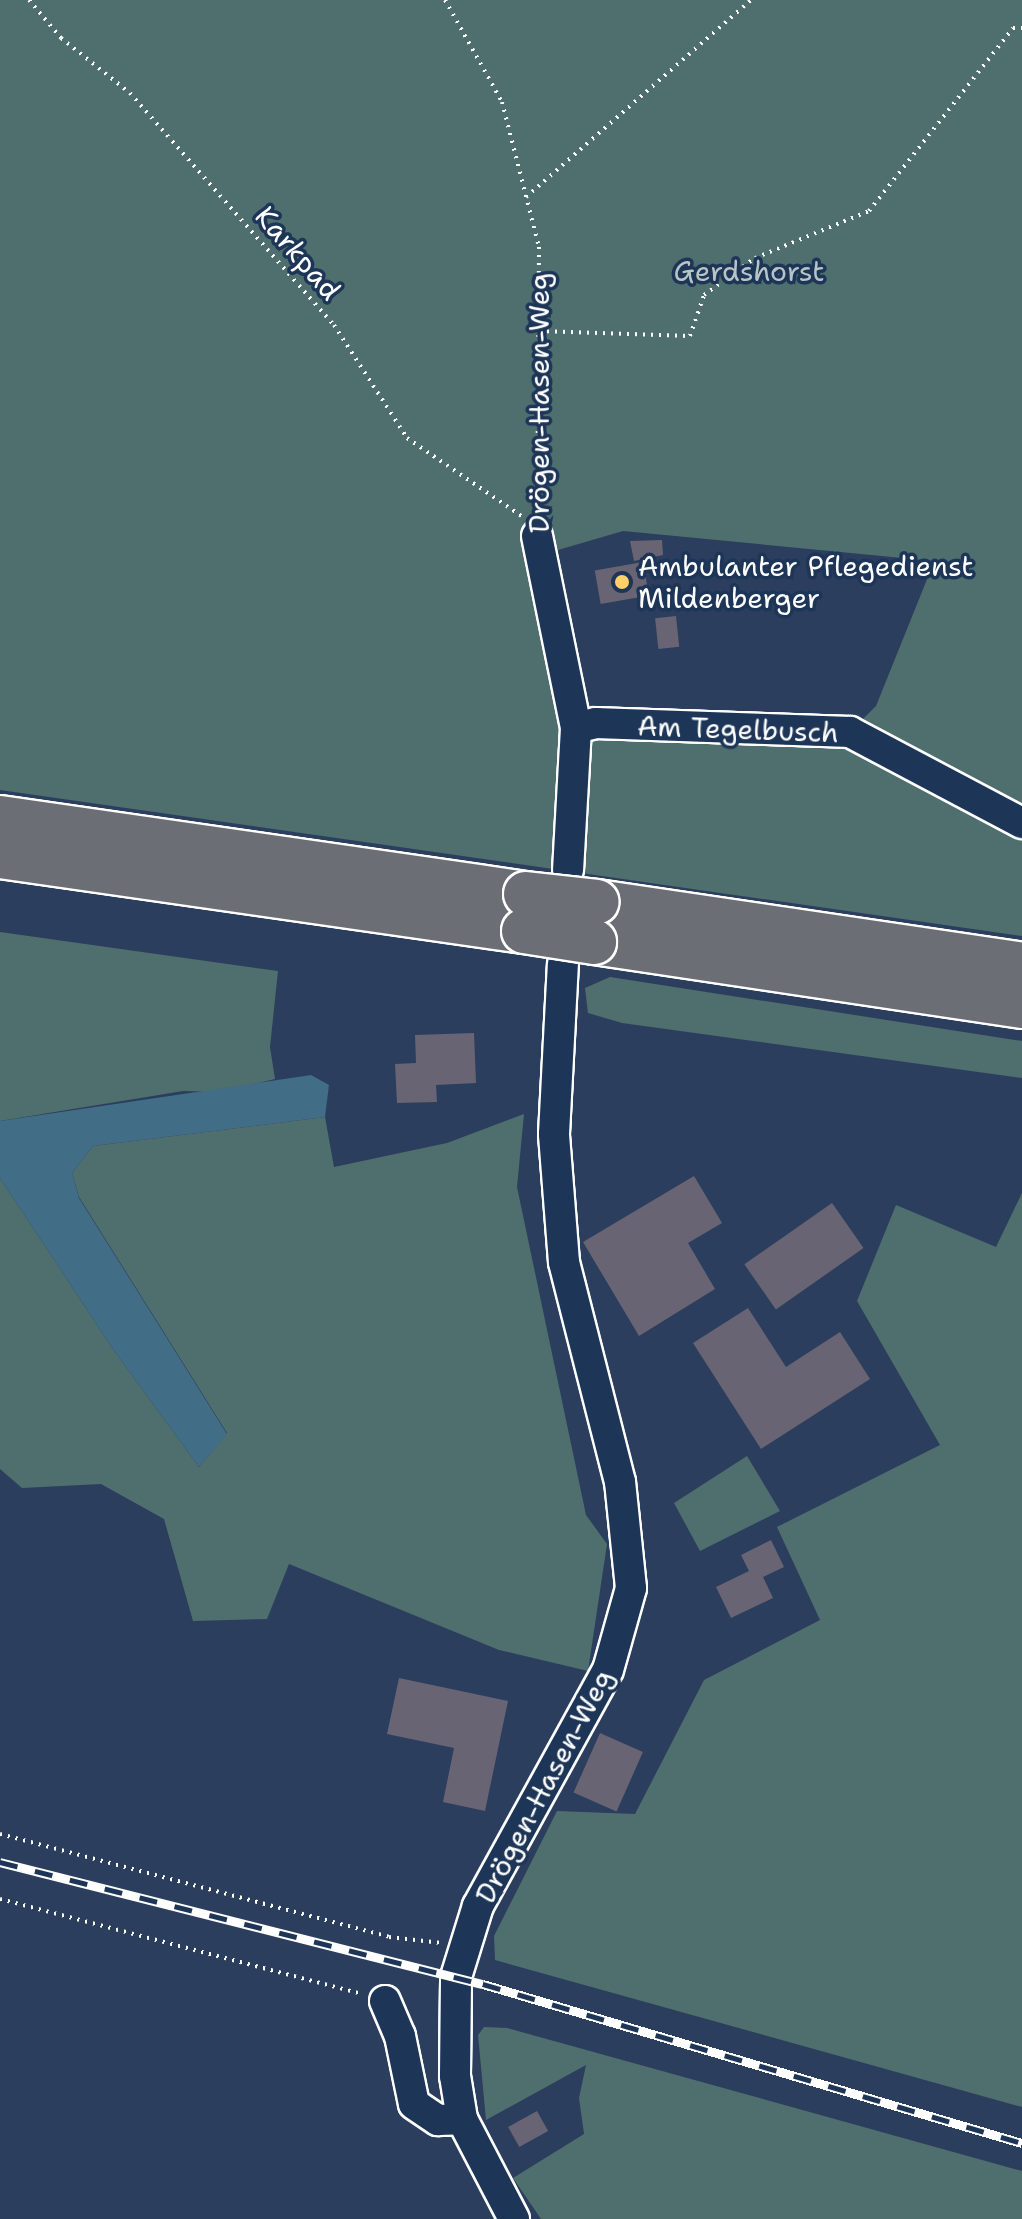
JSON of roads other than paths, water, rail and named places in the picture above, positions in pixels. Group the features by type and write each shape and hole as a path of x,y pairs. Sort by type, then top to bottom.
{"highway":[{"path":"0,818 525,912 585,936 1022,1006"},
{"path":"0,856 525,912"},
{"path":"585,936 1022,965"}],"street":[{"name":"Drögen-Hasen-Weg","path":"537,531 576,728 568,870"},
{"name":"Am Tegelbusch","path":"576,728 596,723 850,732 1022,823"},
{"name":"Drögen-Hasen-Weg","path":"514,2219 471,2132 453,2016 463,1945 478,1906 595,1698 621,1632 631,1588 620,1482 564,1262 554,1134 585,936"},
{"path":"385,2001 400,2036 414,2104 438,2120 471,2132"}],"water":[{"path":"311,1075 329,1085 325,1117 93,1146 72,1173 79,1198 227,1434 199,1467 115,1352 0,1178 0,1121"}],"railway":[{"path":"0,1862 483,1984 1022,2143"}],"place":[{"name":"Ambulanter Pflegedienst Mildenberger","path":"622,582"}],"park label":[{"name":"Gerdshorst","path":"749,271"}]}
